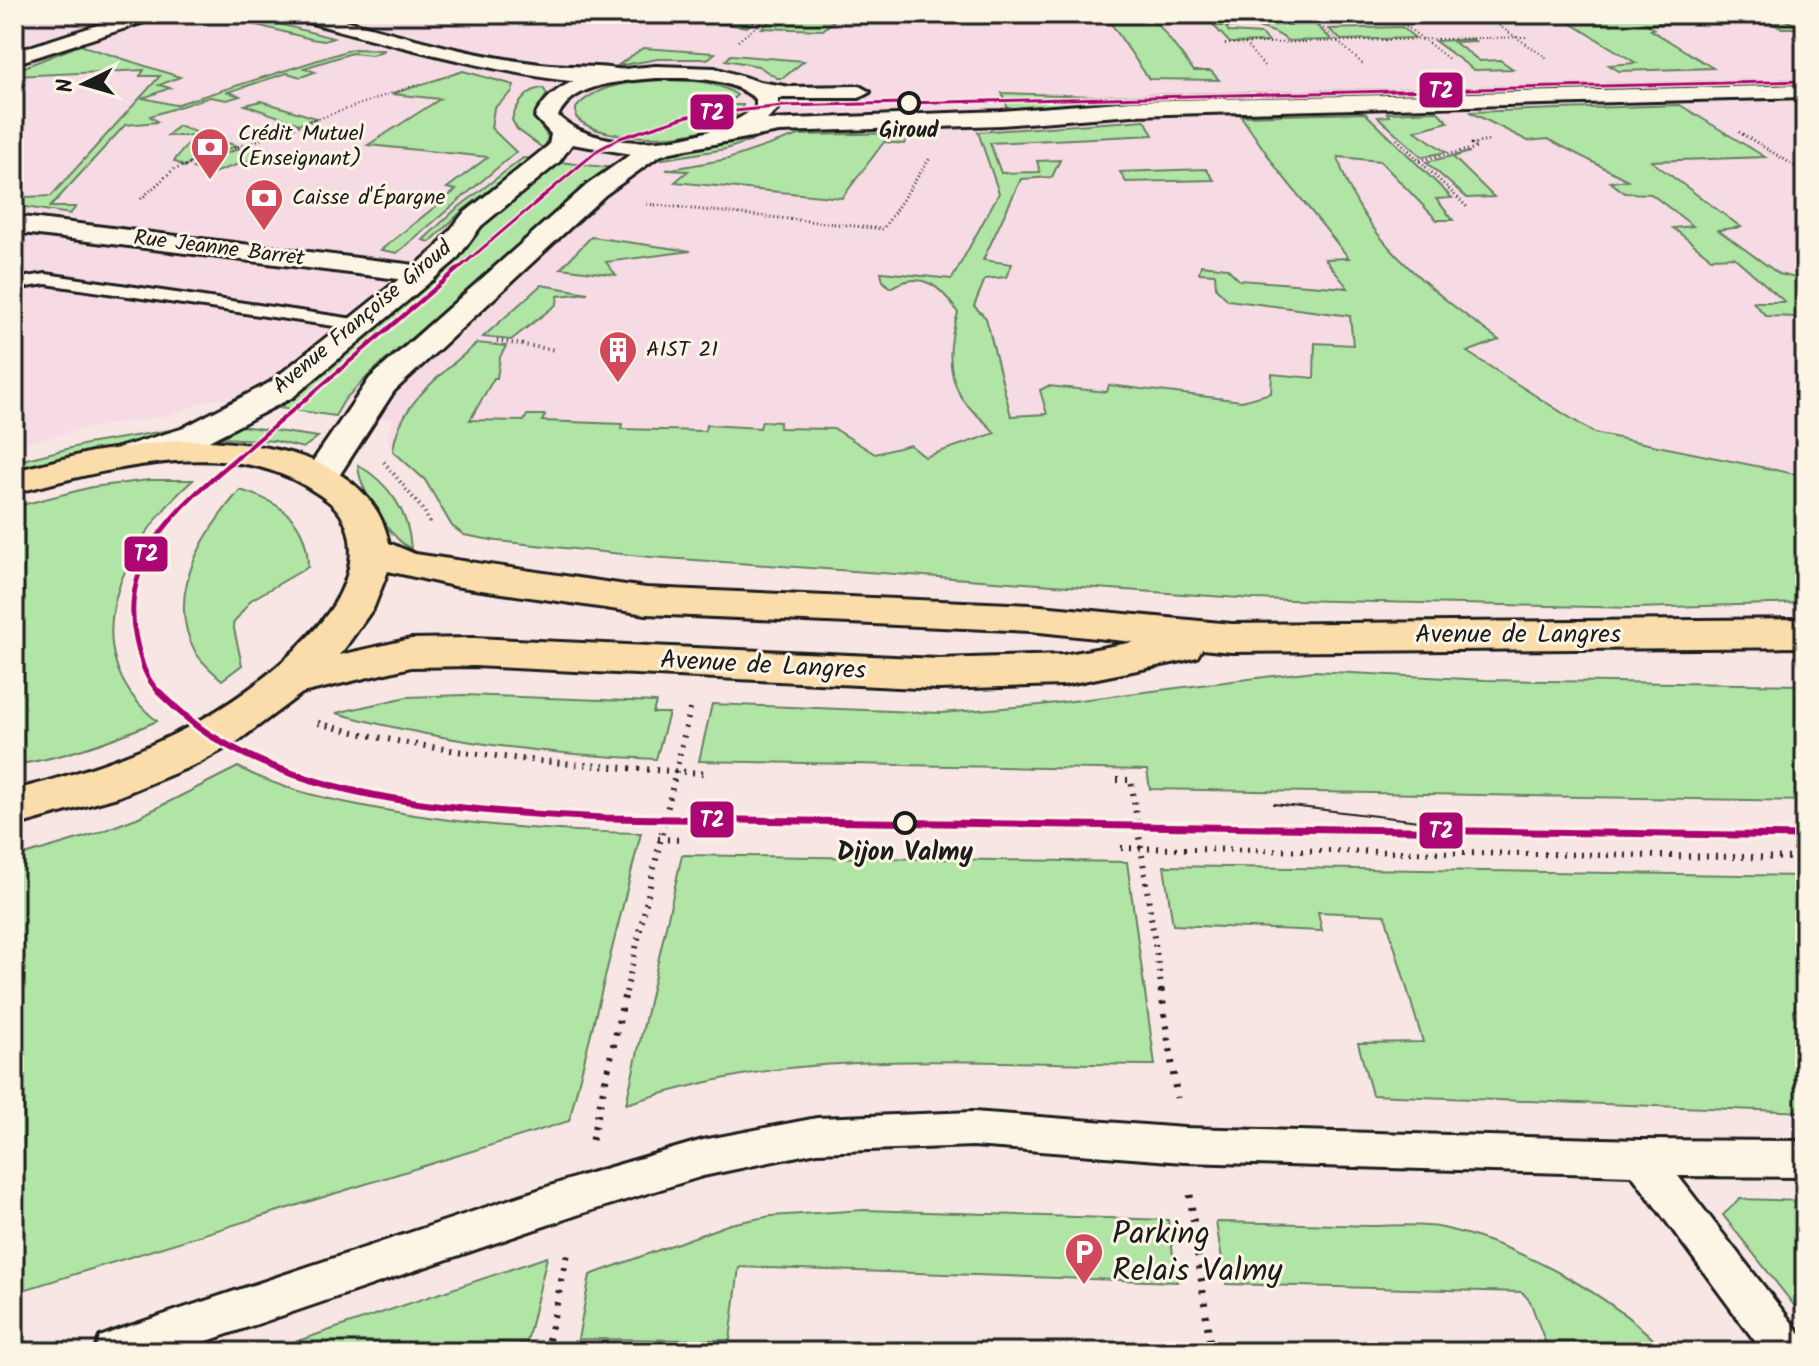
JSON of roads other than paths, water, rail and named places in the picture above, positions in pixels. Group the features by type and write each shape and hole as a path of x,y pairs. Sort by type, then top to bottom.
{"main road":[{"path":"14,482 58,469 130,455 188,451 261,457 320,477 349,499 367,527 370,562 348,619 294,680 232,725 154,765 66,797 14,808"},
{"name":"Avenue de Langres","path":"369,549 405,564 454,574 646,601 1030,618 1232,638 1805,633"},
{"name":"Avenue de Langres","path":"294,680 411,653 474,652 938,674 1063,670 1232,638"}],"street":[{"path":"14,58 151,14"},
{"path":"299,14 500,64 591,75 687,72 728,77 757,88 790,93 887,91"},
{"path":"500,64 556,89 557,99"},
{"path":"625,75 585,85 557,99 548,108 546,117 551,126 563,133 607,145 667,146"},
{"path":"1068,92 1805,75"},
{"path":"737,131 760,119 767,109 767,97 757,88"},
{"path":"320,477 382,385 596,190 651,151 667,146 779,125 1001,118 1132,108 1805,91"},
{"name":"Avenue Françoise Giroud","path":"130,455 193,436 281,390 446,254 472,220 551,157 560,147 563,133"},
{"name":"Rue Jeanne Barret","path":"14,224 423,274"}],"lane":[{"path":"14,284 46,279 361,325"},
{"path":"115,1352 580,1195 703,1158 817,1135 973,1129 1184,1145 1641,1158 1805,1159"},
{"path":"1641,1158 1788,1352"}],"tram line":[{"path":"1274,804 1496,830"}],"place":[{"name":"Giroud","path":"909,103"},
{"name":"Crédit Mutuel (Enseignant)","path":"210,181"},
{"name":"Caisse d'Épargne","path":"264,232"},
{"name":"AIST 21","path":"618,384"},
{"name":"Dijon Valmy","path":"905,823"},
{"name":"Parking Relais Valmy","path":"1084,1286"}]}
